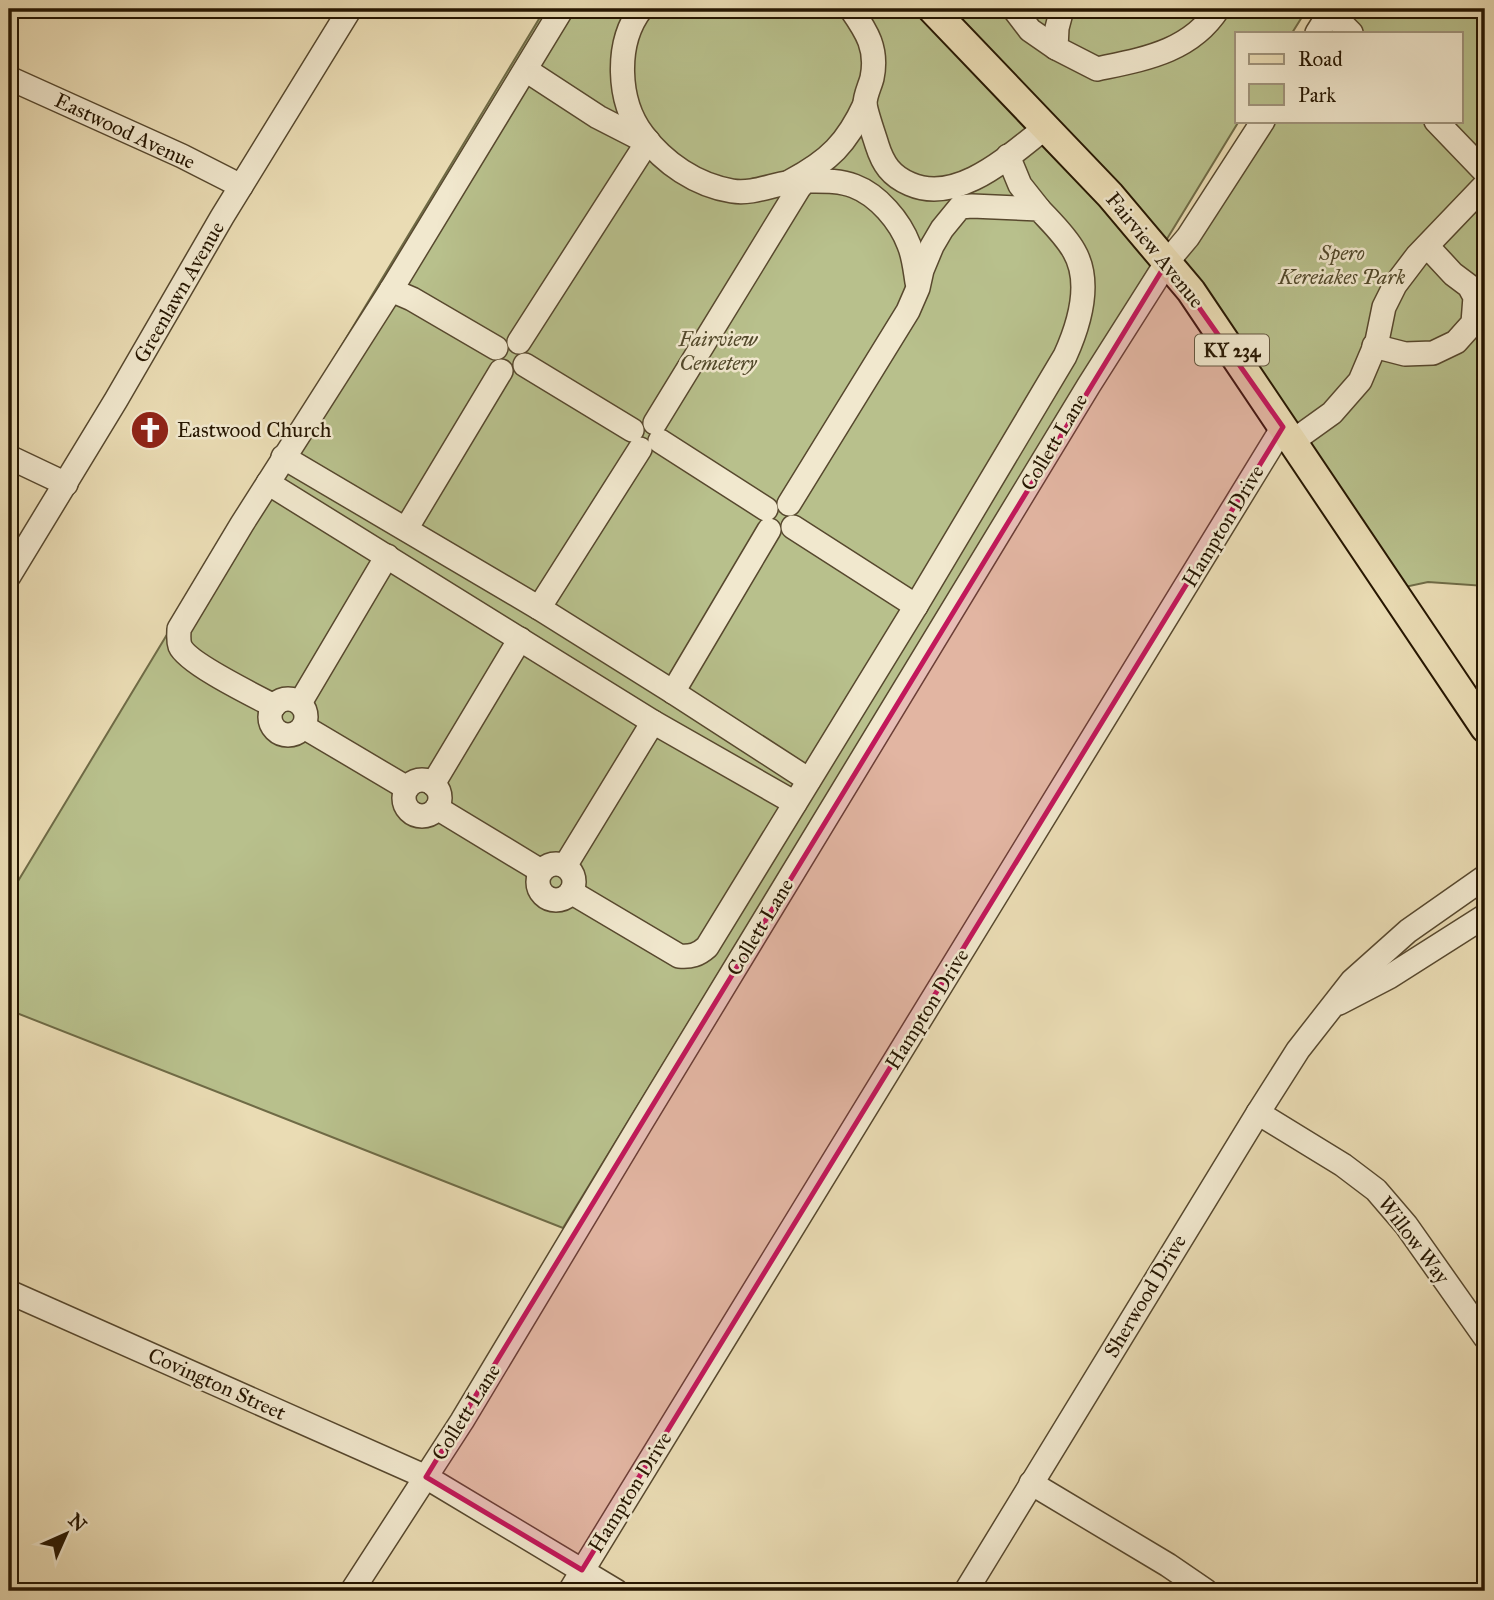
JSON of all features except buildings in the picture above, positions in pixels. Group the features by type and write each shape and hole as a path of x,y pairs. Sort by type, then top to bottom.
{"main road":[{"name":"Fairview Avenue","path":"932,9 1110,195 1196,299 1485,728"}],"street":[{"name":"Greenlawn Avenue","path":"9,576 241,186 350,9"},
{"path":"274,706 186,654 178,639 179,629 283,457 391,290 562,9"},
{"path":"641,9 627,37 622,73 629,107 641,133 648,141 674,167 689,176 723,188 739,191 759,190 798,181 839,182 862,190 878,201 901,228 915,267 918,289"},
{"path":"798,181 844,142 865,104 872,79 874,57 869,38 851,9"},
{"path":"1014,9 1030,30 1056,48 1097,69 1163,52 1179,45 1203,28 1218,9"},
{"path":"1056,48 1062,9"},
{"path":"1318,32 1331,10 1350,32"},
{"path":"526,70 598,117 648,141"},
{"name":"Eastwood Avenue","path":"9,78 182,156 241,186"},
{"path":"865,104 884,163 893,175 910,184 933,190 962,184 985,172 1045,128"},
{"name":"Collett Lane","path":"352,1591 462,1422 640,1123 1089,385 1167,262 1188,237 1262,122"},
{"path":"1288,434 1332,413 1360,381 1374,346 1384,307 1395,285 1485,174 1437,122"},
{"path":"519,342 648,141"},
{"path":"571,892 679,956 699,954 707,947 1060,366 1072,340 1081,305 1081,265 1068,241 1020,185 1008,156"},
{"path":"539,608 799,188 798,181"},
{"path":"673,692 775,514 908,311 918,289 922,270 942,229 960,207 1039,209"},
{"path":"1374,346 1405,354 1433,353 1456,341 1473,323 1475,297 1469,286 1452,274 1427,246"},
{"path":"391,290 412,299 496,348"},
{"path":"505,341 519,342 526,352 525,365 514,373 501,371 494,360 496,348 505,341"},
{"path":"525,365 775,514"},
{"path":"406,529 501,371"},
{"name":"Hampton Drive","path":"570,1591 1288,434"},
{"path":"9,457 66,484"},
{"path":"283,457 539,608 810,780"},
{"path":"268,483 653,722 795,803"},
{"path":"775,514 773,533 782,534 793,527 916,606"},
{"path":"387,556 400,558 410,552 412,539 406,529"},
{"path":"300,703 387,556"},
{"path":"520,639 512,629 513,616 522,607 539,608"},
{"path":"433,784 520,639"},
{"path":"653,722 646,712 647,699 660,689 673,692"},
{"path":"288,699 300,703 307,716 304,727 292,735 278,732 270,720 274,706 288,699"},
{"path":"565,866 653,722"},
{"path":"304,727 407,788"},
{"path":"419,780 433,784 440,797 437,808 431,814 422,816 410,812 404,800 407,788 419,780"},
{"path":"437,808 541,871"},
{"path":"550,864 565,866 574,878 571,892 559,900 547,898 538,886 541,871 550,864"},
{"name":"Sherwood Drive","path":"966,1591 1298,1050 1368,966 1408,931 1485,877"},
{"path":"1441,907 1455,935"},
{"name":"Sherwood Drive","path":"1333,1006 1389,977 1485,916"},
{"name":"Willow Way","path":"1258,1113 1343,1165 1376,1190 1406,1225 1485,1337"},
{"name":"Covington Street","path":"9,1292 426,1477 617,1591"},
{"path":"1031,1483 1168,1565 1206,1591"}],"highlighted area":[{"path":"1167,262 1283,427 582,1570 426,1477"}],"green space":[{"name":"Fairview Cemetery","path":"545,9 1307,9 1293,32 1235,32 1235,122 1238,122 563,1228 9,1010 9,896"},
{"name":"Spero Kereiakes Park","path":"1332,9 1485,9 1485,586 1428,582 1391,590 1167,262 1258,122 1462,122 1462,32 1317,32"}],"place":[{"name":"Eastwood Church","path":"150,430"}]}
